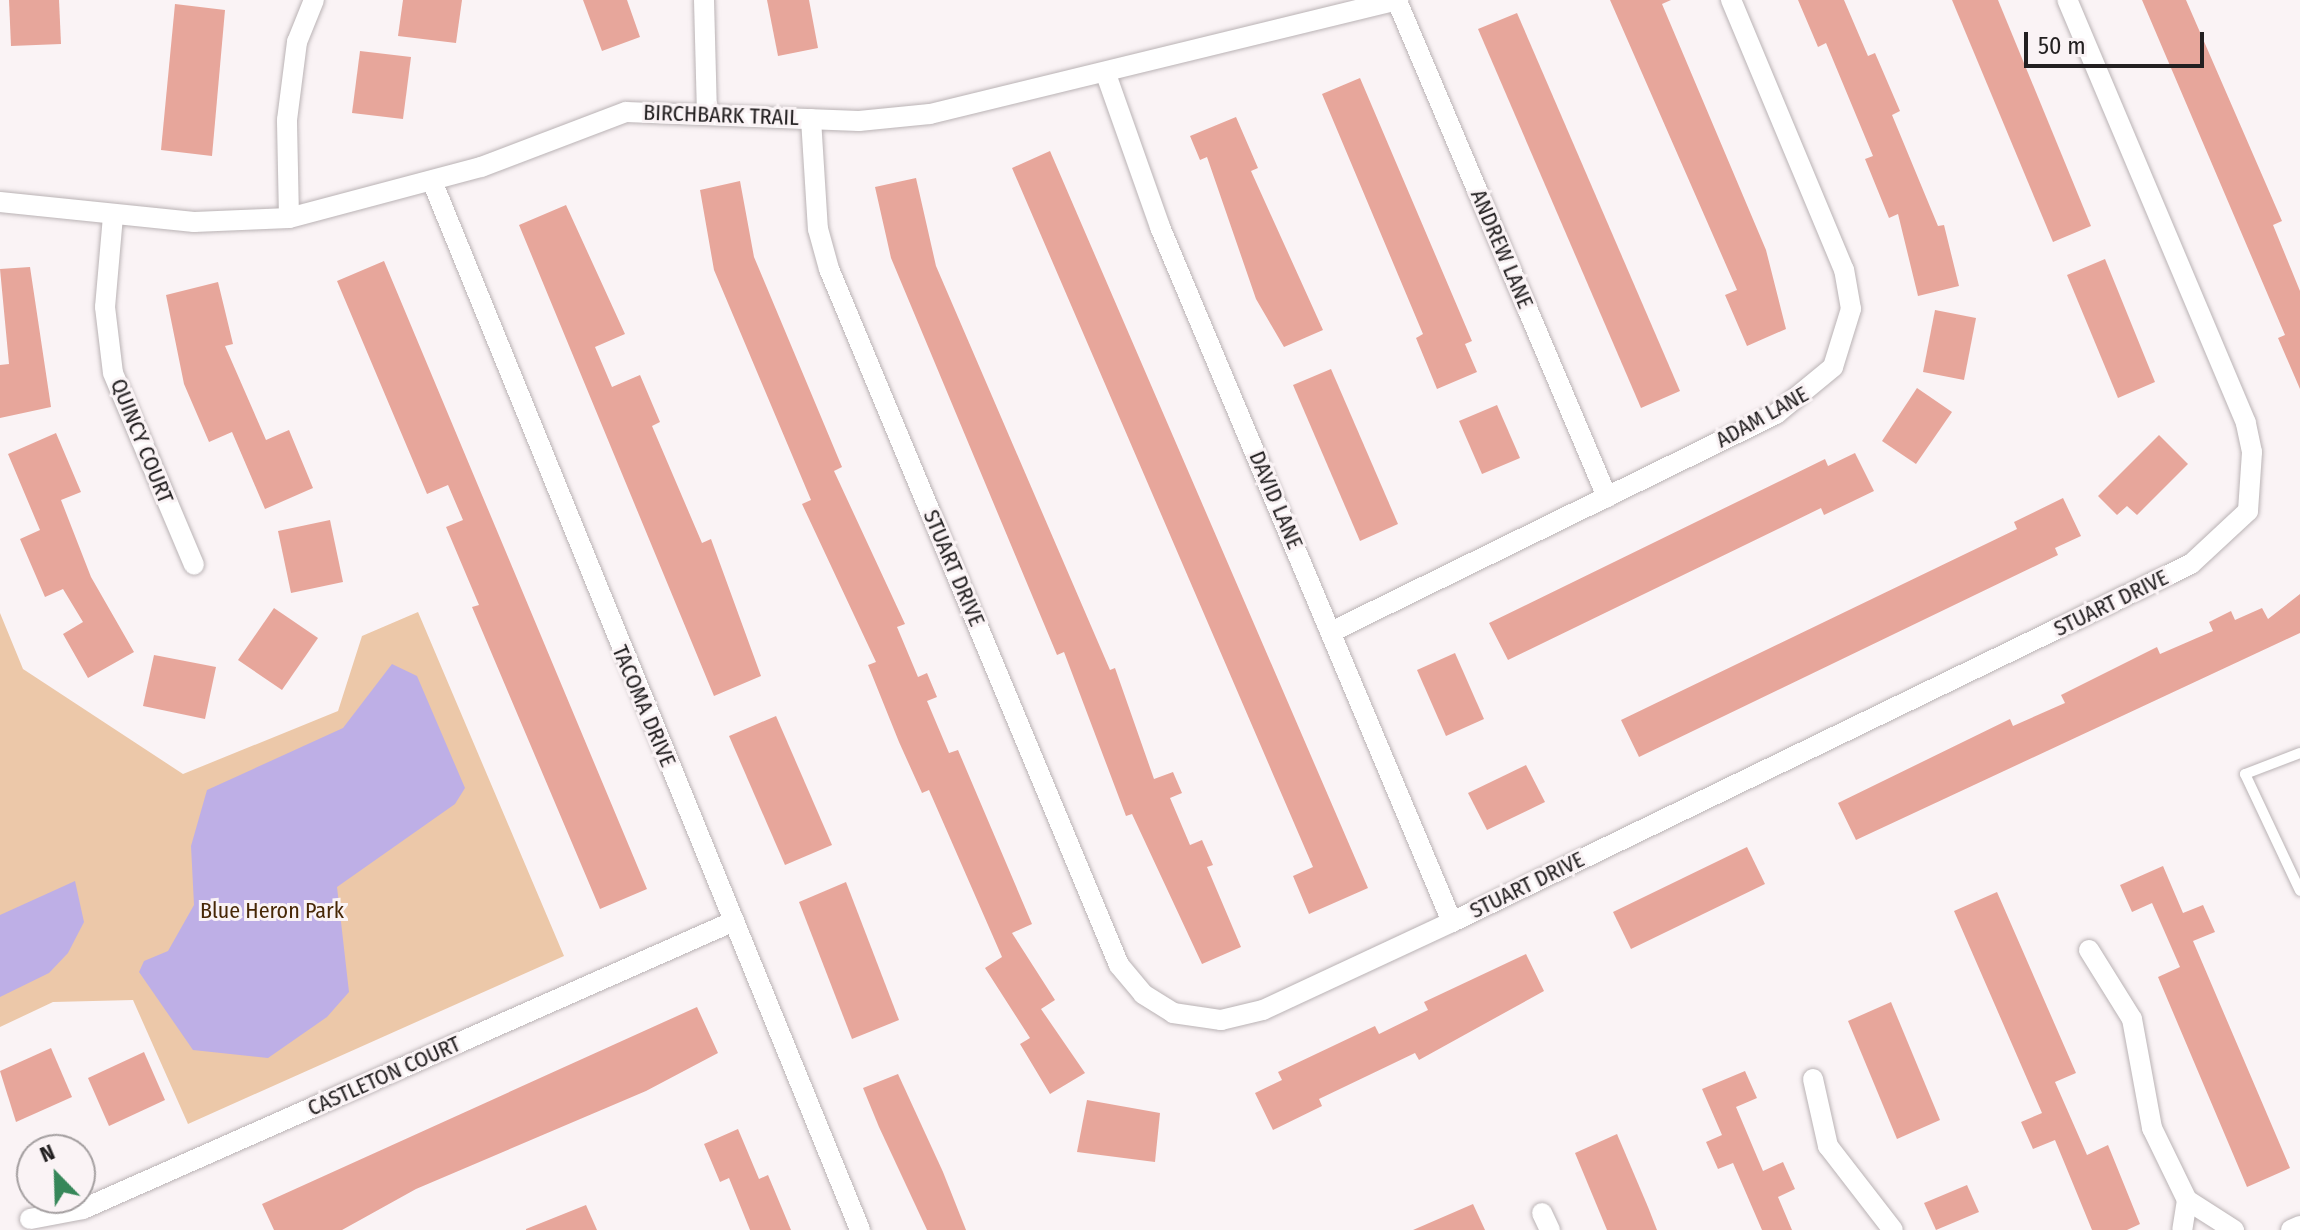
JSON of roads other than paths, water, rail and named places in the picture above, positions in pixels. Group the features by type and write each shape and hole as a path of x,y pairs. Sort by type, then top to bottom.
{"street":[{"path":"289,218 287,120 297,42 314,0"},
{"path":"704,0 707,114"},
{"name":"BIRCHBARK TRAIL","path":"0,202 113,216 289,218 432,181 605,116 648,110 811,119 930,114 1107,77 1398,0"},
{"name":"ANDREW LANE","path":"1398,0 1607,497"},
{"name":"ADAM LANE","path":"1331,632 1798,401 1833,367 1848,331 1844,270 1731,0"},
{"name":"STUART DRIVE","path":"811,119 818,229 829,269 1129,980 1173,1013 1239,1018 1452,922 2191,564 2248,511 2252,452 2246,423 2067,0"},
{"name":"DAVID LANE","path":"1107,77 1160,227 1452,922"},
{"name":"TACOMA DRIVE","path":"432,181 860,1230"},
{"name":"QUINCY COURT","path":"113,216 105,307 113,373 194,565"},
{"name":"CASTLETON COURT","path":"30,1219 83,1209 734,921"},
{"path":"2089,950 2132,1019 2152,1128 2187,1200 2234,1230"},
{"path":"1813,1079 1828,1146 1893,1230"},
{"path":"2182,1230 2187,1200"},
{"path":"2291,1230 2300,1226"}],"lane":[{"path":"2300,753 2245,774 2300,891"}],"park label":[{"name":"Blue Heron Park","path":"272,911"}]}
